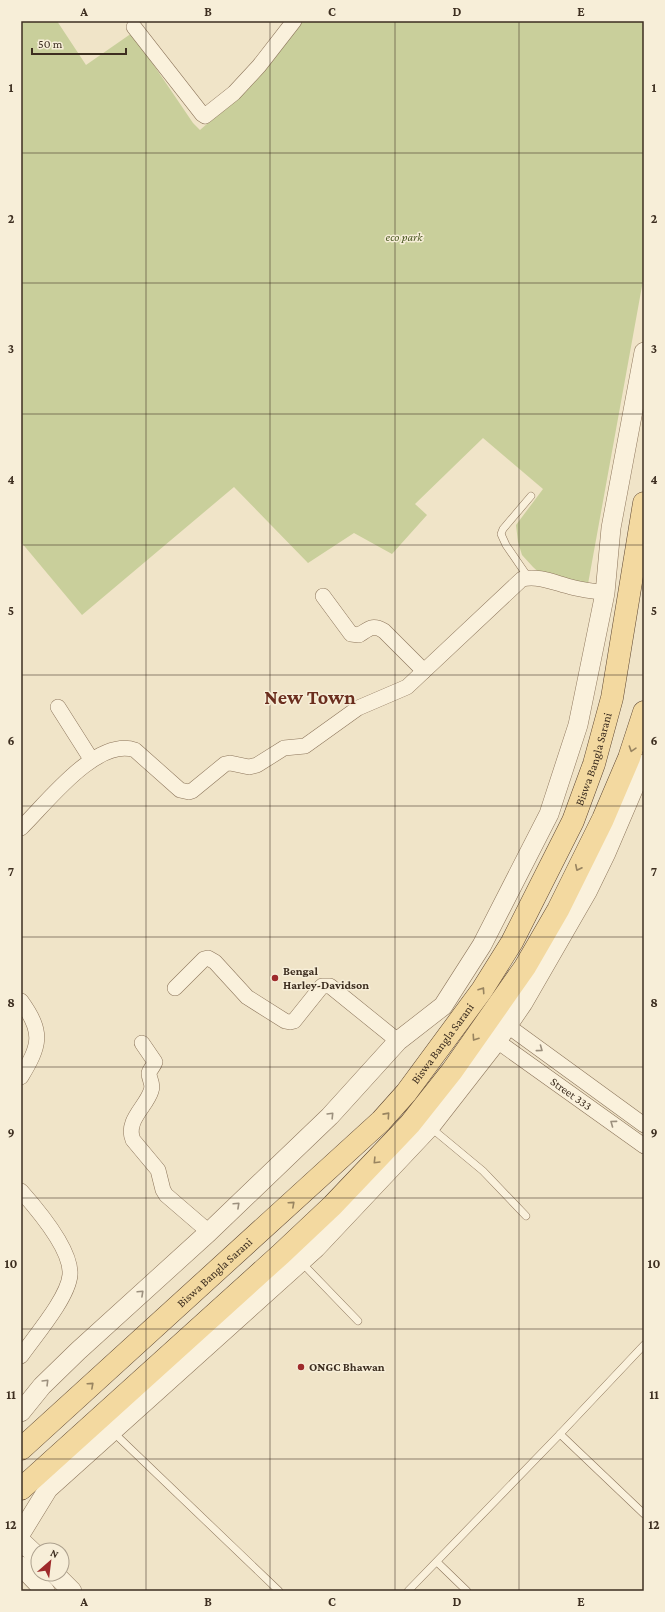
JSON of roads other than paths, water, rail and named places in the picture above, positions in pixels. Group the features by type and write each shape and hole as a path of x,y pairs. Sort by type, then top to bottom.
{"main road":[{"name":"Biswa Bangla Sarani","path":"21,1449 381,1121 406,1093 482,990 512,942 553,862 573,821 594,764 612,698 644,503"},
{"name":"Biswa Bangla Sarani","path":"35,1485 333,1205 410,1124 452,1071 525,967 558,910 603,819 623,772 644,712"}],"street":[{"path":"134,27 205,116 234,93 259,66 294,21"},
{"path":"21,1412 42,1386 78,1351 209,1232 330,1116 398,1041 443,1006 482,945 549,814 578,725 605,593 611,528 644,352"},
{"path":"21,828 62,785 91,759 118,750 128,748 135,750 180,790 189,792 225,764 230,763 249,767 257,766 284,748 305,746 358,708 407,687 522,579 528,577 541,579 572,588 605,593"},
{"path":"323,596 351,634 359,635 373,627 384,630 424,671"},
{"path":"58,707 91,759"},
{"path":"21,1533 35,1485 112,1430 316,1248 430,1127 497,1041 523,1003 588,892 644,764"},
{"path":"175,988 204,959 208,958 215,962 246,997 284,1021 290,1022 294,1021 322,986 330,986 398,1041"},
{"path":"21,1001 28,1010 38,1035 35,1052 21,1077"},
{"name":"Street 333","path":"508,1026 644,1125"},
{"name":"Street 333","path":"497,1041 644,1146"},
{"path":"142,1043 155,1062 149,1073 153,1087 151,1093 134,1120 131,1128 133,1140 158,1170 163,1190 166,1195 209,1232"},
{"path":"21,1191 52,1230 58,1240 68,1262 70,1273 68,1286 59,1302 21,1356"},
{"path":"21,1541 30,1549"},
{"path":"21,1566 45,1591"},
{"path":"63,1582 72,1591"}],"lane":[{"path":"528,577 506,546 501,534 503,529 531,496"},
{"path":"430,1127 483,1171 526,1216"},
{"path":"301,1261 358,1321"},
{"path":"408,1591 644,1345"},
{"path":"112,1430 279,1591"},
{"path":"560,1434 644,1514"},
{"path":"437,1562 467,1591"}],"place":[{"name":"Bengal Harley-Davidson","path":"275,978"},
{"name":"ONGC Bhawan","path":"301,1367"}],"district":[{"name":"New Town","path":"310,697"}],"park label":[{"name":"eco park","path":"404,237"}]}
